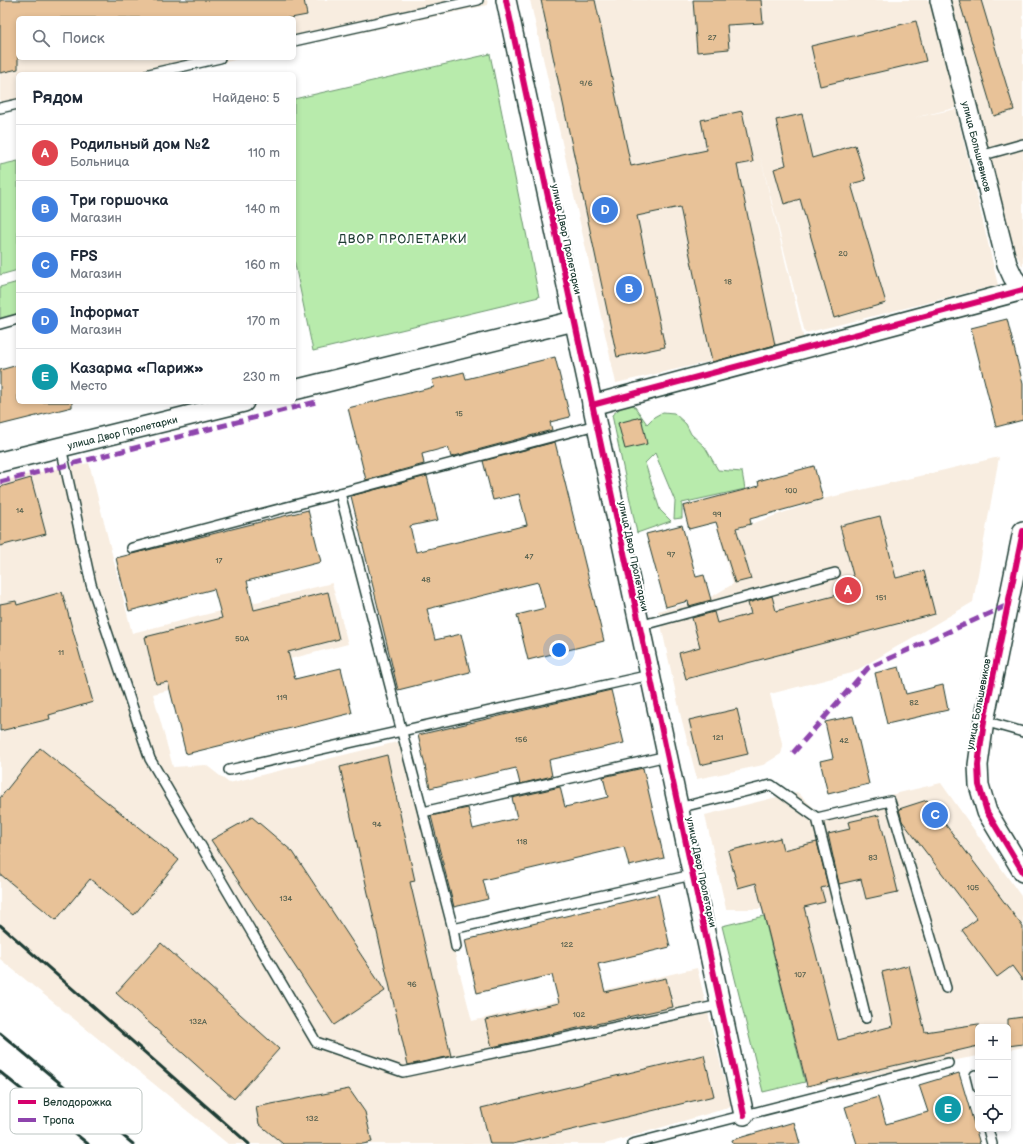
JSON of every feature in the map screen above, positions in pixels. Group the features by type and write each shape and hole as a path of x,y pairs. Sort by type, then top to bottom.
{"street":[{"name":"улица Двор Пролетарки","path":"506,0 744,1115"},
{"name":"улица Большевиков","path":"940,0 1007,264 1012,276 1023,290"},
{"path":"592,405 1023,290"},
{"path":"296,388 574,321"},
{"name":"улица Двор Пролетарки","path":"0,462 236,404"},
{"name":"улица Большевиков","path":"1023,531 978,755 978,775 981,794 991,821 1023,872"}],"lane":[{"path":"296,41 478,0"},
{"path":"158,72 211,60"},
{"path":"0,108 16,104"},
{"path":"980,156 1023,144"},
{"path":"0,324 16,320"},
{"path":"132,548 596,425"},
{"path":"61,447 91,584 150,759 316,1042 403,1072 720,1005"},
{"path":"340,493 454,929 456,947"},
{"path":"639,626 834,572"},
{"path":"229,770 403,732 650,675"},
{"path":"984,721 1023,732"},
{"path":"424,812 667,756"},
{"path":"678,808 771,785 817,818 866,1018"},
{"path":"817,818 890,801 946,988"},
{"path":"454,929 692,875"},
{"path":"632,1144 948,1063"},
{"path":"989,1132 992,1144"}],"shaded area":[{"path":"0,0 487,0 488,5 296,47 296,16 16,16 16,60 235,60 180,72 16,72 16,107 0,111"},
{"path":"530,0 931,0 959,107 913,118 956,109 998,285 805,333 760,155 804,340 616,383"},
{"path":"950,0 1023,0 1023,267 1011,245"},
{"path":"999,457 973,602 852,673 770,694 783,747 781,754 763,765 697,779 681,717 658,611 711,597 733,584 719,535 823,499"},
{"path":"89,463 132,633 332,583 348,644 153,694 173,767 206,765 229,783 401,741 472,1021 697,968 731,1107 605,1144 228,1144 0,959 0,482 30,474"},
{"path":"941,783 1023,899 1023,1047 1011,1049 1011,1024 975,1024 975,1057 807,1087 762,909 726,909 705,815 797,792 818,812"}],"green space":[{"path":"490,54 539,297 313,351 296,270 296,99"},
{"path":"16,161 16,271 0,275 0,165"},
{"path":"16,283 16,318 0,322 0,287"},
{"path":"630,400 647,424 654,417 663,412 674,413 686,424 691,434 705,447 718,470 742,472 745,489 682,503 682,518 674,519 675,501 655,453 645,463 660,510 671,521 637,533 612,415"},
{"path":"764,916 805,1082 763,1092 722,926"}],"building":[{"path":"0,0 304,0 307,15 296,17 16,16 16,60 18,60 18,69 0,73"},
{"path":"541,0 595,0 631,166 707,150 701,120 742,111 753,162 737,165 775,345 712,362 680,207 637,216 665,347 617,357"},
{"path":"693,0 761,0 763,23 727,25 729,49 697,52"},
{"path":"959,0 981,0 1014,110 994,116"},
{"path":"916,21 926,61 820,86 811,46"},
{"path":"802,114 812,158 855,145 866,180 851,184 886,303 834,318 800,199 784,204 774,169 786,165 776,120"},
{"path":"1007,319 1023,384 1023,420 996,427 971,328"},
{"path":"555,357 570,417 550,422 552,430 451,457 448,447 422,454 424,464 366,480 348,408 434,387 432,380 464,372 466,379"},
{"path":"16,366 16,404 72,404 72,407 0,425 0,370"},
{"path":"641,417 647,444 625,449 618,423"},
{"path":"555,442 604,641 528,660 517,615 545,608 538,582 427,609 435,640 461,634 470,672 398,690 351,496 427,476 438,520 410,526 416,552 527,525 519,494 493,500 483,461"},
{"path":"814,466 823,499 750,519 751,524 736,528 751,579 735,583 716,522 689,529 683,506 759,486 758,481"},
{"path":"31,478 46,534 0,546 0,487"},
{"path":"308,510 321,562 247,581 254,610 328,592 339,639 288,652 295,679 341,668 352,713 186,754 168,682 156,684 145,637 222,618 214,589 129,611 116,558"},
{"path":"880,516 896,578 924,571 935,614 686,679 679,653 700,647 692,618 714,612 717,623 751,614 748,603 772,596 776,611 857,590 840,526"},
{"path":"682,525 696,577 704,575 711,600 689,606 688,601 666,607 646,534"},
{"path":"62,592 93,702 49,715 50,719 0,731 0,604 16,601 17,605"},
{"path":"899,667 906,694 943,685 948,710 887,724 875,673"},
{"path":"611,690 624,743 549,760 552,776 520,784 516,768 430,788 418,735"},
{"path":"737,709 748,754 700,765 689,720"},
{"path":"853,716 869,784 828,794 820,761 833,758 825,722"},
{"path":"40,748 179,860 134,915 90,879 56,920 0,874 0,798"},
{"path":"387,755 415,881 410,882 451,1056 408,1065 340,767"},
{"path":"643,768 664,858 629,866 624,847 483,880 488,899 454,907 431,816 468,808 473,829 517,818 512,798 560,787 565,807 608,797 603,777"},
{"path":"927,800 1023,927 1023,981 1012,966 997,977 962,930 977,919 902,821 899,809"},
{"path":"879,815 898,892 866,899 861,879 839,884 828,834 850,829 848,822"},
{"path":"252,817 293,852 385,991 334,1025 211,840"},
{"path":"780,838 783,850 817,842 828,886 821,888 825,902 804,907 838,1040 893,1026 882,972 909,965 925,1032 975,1024 975,1047 807,1086 756,883 738,888 728,851"},
{"path":"658,894 670,947 598,964 605,992 666,978 673,1007 492,1047 485,1020 559,1003 552,975 477,993 465,940"},
{"path":"161,943 279,1049 234,1099 116,993"},
{"path":"1023,1017 1023,1044 1011,1046 1011,1024 1008,1024 1008,1019"},
{"path":"704,1055 714,1096 513,1144 490,1144 481,1108"},
{"path":"959,1073 975,1127 975,1132 976,1132 980,1144 857,1144 845,1107 878,1097 886,1124 928,1112 919,1085"},
{"path":"349,1089 365,1112 372,1142 363,1144 283,1144 259,1124 256,1107"},
{"path":"794,1122 800,1144 733,1144 732,1140"}],"railway":[{"path":"0,925 249,1144"},
{"path":"0,1033 66,1088"},
{"path":"0,1072 20,1088"},
{"path":"76,1134 88,1144"},
{"path":"121,1134 133,1144"}],"marked path":[{"path":"0,482 316,402"},
{"path":"793,753 868,668 1008,605"}],"cycle path":[{"path":"506,0 744,1115"},
{"path":"592,405 1023,290"},
{"path":"1023,531 984,721 978,765 979,785 987,812 1023,872"}],"place":[{"name":"Inформат","path":"605,210"},
{"name":"Три горшочка","path":"629,289"},
{"name":"Родильный дом №2","path":"848,590"},
{"name":"FPS","path":"935,815"},
{"name":"Казарма «Париж»","path":"948,1109"}],"district":[{"name":"ДВОР ПРОЛЕТАРКИ","path":"403,239"}]}
